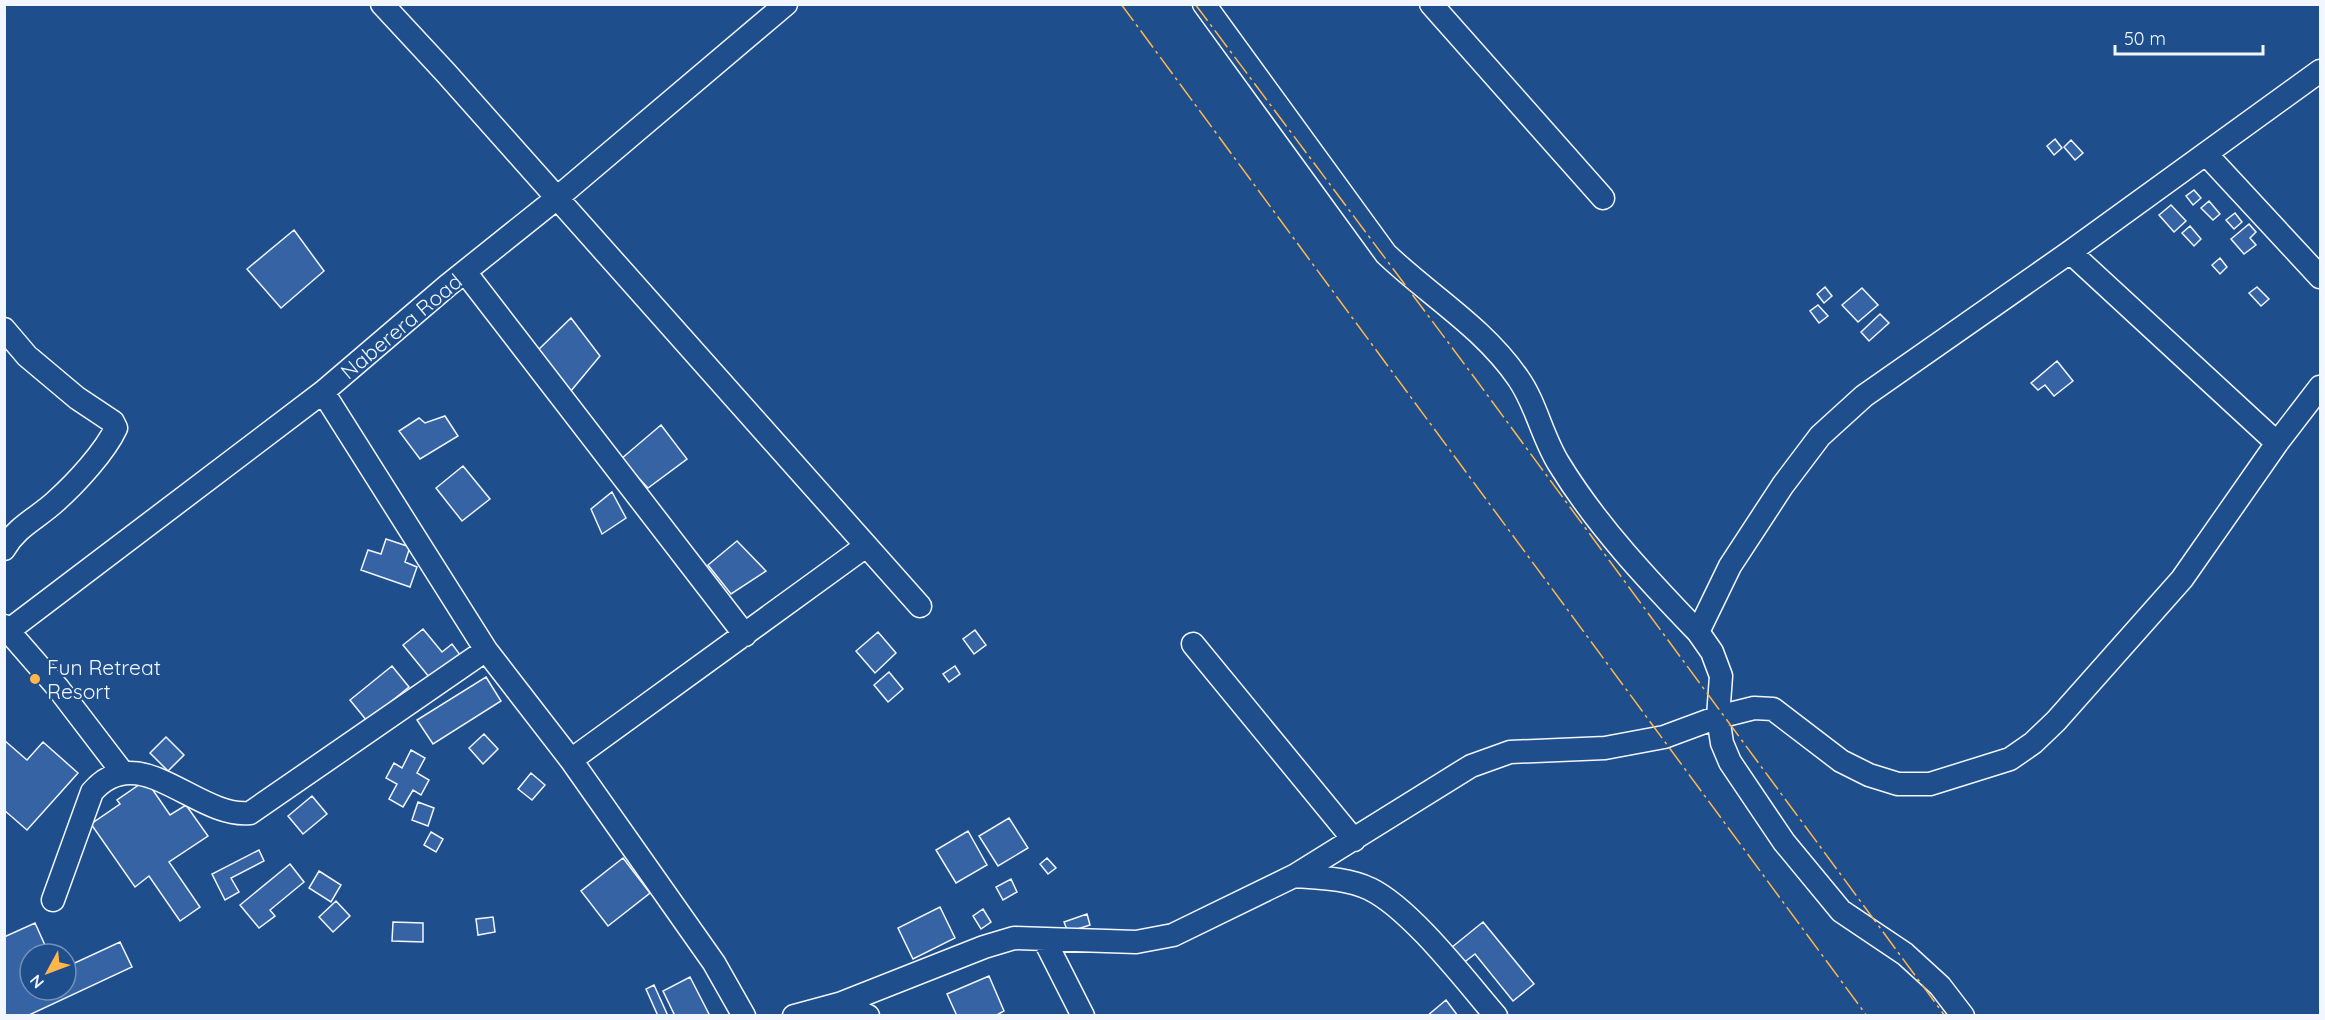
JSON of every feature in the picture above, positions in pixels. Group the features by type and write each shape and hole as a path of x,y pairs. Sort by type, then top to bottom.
{"street":[{"path":"382,4 920,606"},
{"name":"Naberera Road","path":"6,631 323,392 786,4"},
{"path":"1204,4 1386,254 1408,275 1477,331 1520,379 1558,462 1589,509 1698,632 1712,652 1721,676 1718,717 1722,743 1730,762 1784,842 1841,911 1905,954 1940,987 1963,1016"},
{"path":"1431,4 1603,198"},
{"path":"1698,632 1731,566 1783,485 1820,436 1864,396 2070,252 2320,71"},
{"path":"2206,154 2320,277"},
{"path":"2070,252 2277,443"},
{"path":"465,272 745,635"},
{"path":"4,329 27,356 77,398 113,422 116,428 103,449 56,502 20,528 4,549"},
{"path":"794,1016 842,1003 984,947 1014,938 1136,942 1173,935 1294,876 1471,766 1510,752 1605,748 1664,737 1718,717 1754,708 1773,709 1841,761 1869,776 1898,784 1930,784 2010,759 2033,743 2056,721 2182,579 2277,443 2320,387"},
{"path":"323,392 486,650 571,760 714,963 744,1016"},
{"path":"571,760 866,546"},
{"path":"6,631 58,688 123,772"},
{"path":"1193,644 1354,840"},
{"path":"53,900 92,792 101,782 123,772 154,776 235,815 250,813 486,650"},
{"path":"1294,876 1339,879 1371,890 1410,920 1496,1016"},
{"path":"1044,939 1083,1016"},
{"path":"842,1003 868,1016"}],"building":[{"path":"2055,139 2062,148 2054,155 2047,146"},
{"path":"2071,140 2083,153 2075,160 2064,147"},
{"path":"2194,190 2201,198 2193,205 2186,196"},
{"path":"2209,201 2220,214 2213,220 2201,208"},
{"path":"2171,205 2186,221 2174,232 2159,215"},
{"path":"2235,213 2242,222 2234,229 2226,220"},
{"path":"2249,224 2256,232 2250,238 2256,245 2244,254 2231,239"},
{"path":"2190,226 2201,239 2194,246 2182,233"},
{"path":"294,230 324,271 281,308 247,269"},
{"path":"2220,258 2227,267 2220,274 2212,265"},
{"path":"1825,287 1832,296 1824,303 1817,294"},
{"path":"2257,287 2269,299 2261,306 2249,293"},
{"path":"1862,288 1878,305 1858,322 1842,305"},
{"path":"1818,305 1828,316 1819,323 1810,311"},
{"path":"1880,314 1889,323 1869,341 1861,332"},
{"path":"571,318 600,356 570,392 535,353"},
{"path":"2057,361 2073,381 2054,396 2045,385 2038,390 2031,383"},
{"path":"445,416 458,436 420,459 399,431 419,418 425,423"},
{"path":"661,425 687,459 648,488 621,459"},
{"path":"463,466 490,499 462,521 436,488"},
{"path":"612,492 626,518 602,534 591,509"},
{"path":"386,539 410,547 405,562 417,567 410,587 361,570 368,550 381,554"},
{"path":"737,541 766,571 731,594 708,565"},
{"path":"423,629 442,652 452,644 464,660 434,683 403,645"},
{"path":"975,630 986,645 974,654 963,639"},
{"path":"878,632 896,653 875,673 856,651"},
{"path":"392,666 409,687 367,721 350,700"},
{"path":"955,666 960,674 949,682 943,674"},
{"path":"889,672 903,689 888,702 874,685"},
{"path":"486,677 501,701 433,744 417,720"},
{"path":"484,734 498,749 483,764 469,748"},
{"path":"166,737 184,755 168,771 150,753"},
{"path":"4,740 27,760 43,742 78,773 27,830 4,810"},
{"path":"411,750 425,758 417,773 429,780 421,795 413,790 403,807 389,799 397,784 386,778 394,763 402,768"},
{"path":"531,773 545,785 532,800 518,789"},
{"path":"146,780 170,815 186,805 208,836 169,862 200,907 180,921 149,876 135,887 91,824 120,804 117,800"},
{"path":"312,796 327,814 303,834 288,816"},
{"path":"418,802 434,808 428,826 412,820"},
{"path":"1009,818 1028,848 998,866 979,836"},
{"path":"968,831 987,865 956,883 936,850"},
{"path":"431,832 443,839 436,852 424,845"},
{"path":"259,850 264,861 231,878 239,892 225,900 212,874"},
{"path":"623,858 650,893 608,926 581,891"},
{"path":"1047,858 1056,868 1048,874 1040,864"},
{"path":"290,864 304,882 270,910 275,916 259,928 240,905"},
{"path":"319,871 341,885 331,902 309,888"},
{"path":"1011,879 1017,892 1003,900 996,887"},
{"path":"336,901 350,916 333,932 319,917"},
{"path":"940,907 955,938 913,959 898,928"},
{"path":"983,909 991,922 981,929 973,916"},
{"path":"1087,914 1090,925 1068,932 1064,922"},
{"path":"493,917 495,932 478,935 476,919"},
{"path":"393,922 423,923 423,942 392,941"},
{"path":"1483,922 1534,984 1513,1001 1475,954 1458,967 1446,952"},
{"path":"35,923 44,942 18,942 18,1002 57,1002 27,1016 4,1016 4,937"},
{"path":"120,942 132,967 78,992 78,961"},
{"path":"989,976 1004,1011 995,1016 957,1016 947,994"},
{"path":"690,977 710,1016 675,1016 663,991"},
{"path":"654,985 668,1016 658,1016 646,989"},
{"path":"1446,1000 1458,1016 1427,1016"}],"power":[{"path":"1121,4 1867,1016"},
{"path":"1195,4 1477,381 1945,1016"}],"place":[{"name":"Fun Retreat Resort","path":"35,679"}]}
